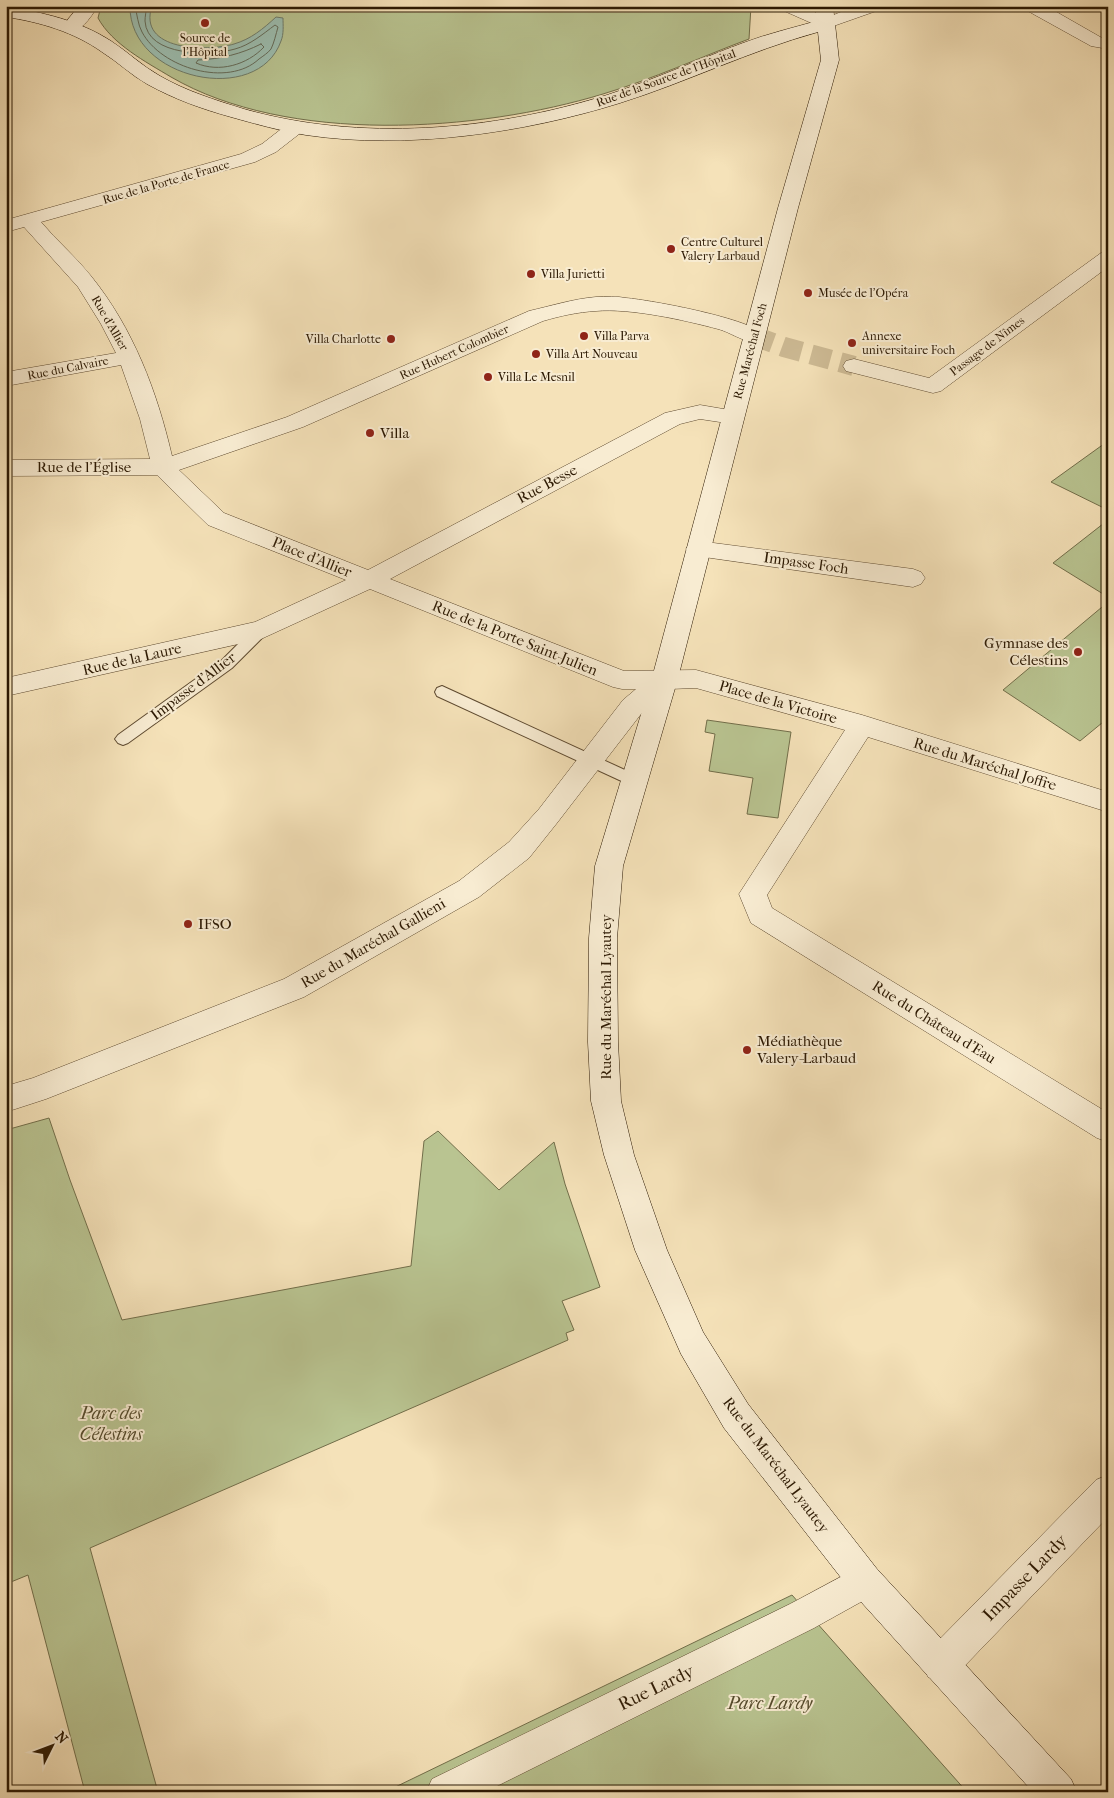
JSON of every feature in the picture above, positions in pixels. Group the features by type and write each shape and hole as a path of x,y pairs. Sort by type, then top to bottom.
{"street":[{"path":"71,27 89,6"},
{"path":"788,6 824,15"},
{"name":"Rue de la Source de l'Hôpital","path":"6,12 39,17 71,27 102,43 153,80 181,94 267,121 296,127 382,134 473,128 546,116 612,99 770,40 824,15 873,6"},
{"path":"1032,6 1104,46"},
{"name":"Rue Maréchal Foch","path":"665,678 788,208 830,60 824,15"},
{"name":"Rue de la Porte de France","path":"28,220 248,158 269,148 296,127"},
{"path":"6,226 28,220"},
{"name":"Rue d'Allier","path":"28,220 84,282 130,356 156,432 163,466"},
{"name":"Passage de Nîmes","path":"854,366 933,386 1108,257"},
{"name":"Rue Hubert Colombier","path":"163,466 295,422 536,316 564,308 596,304 626,304 725,324 754,336"},
{"name":"Rue du Calvaire","path":"6,380 130,356"},
{"name":"Rue Besse","path":"368,580 673,418 700,412 733,417"},
{"name":"Rue de l'Église","path":"6,468 163,466"},
{"name":"Place d'Allier","path":"163,466 216,519 368,580"},
{"name":"Impasse Foch","path":"698,549 913,578"},
{"name":"Place d'Allier","path":"261,630 368,580"},
{"name":"Rue de la Porte Saint-Julien","path":"368,580 622,680 665,678"},
{"name":"Rue de la Laure","path":"8,689 261,630"},
{"path":"634,780 665,678"},
{"name":"Place de la Victoire","path":"665,678 696,679 862,725 753,894 760,916"},
{"name":"Rue du Maréchal Gallieni","path":"6,1099 36,1090 294,988 469,889 518,850 632,707 665,678"},
{"name":"Rue du Maréchal Joffre","path":"862,725 1108,802"},
{"name":"Rue du Maréchal Lyautey","path":"634,780 609,866 603,948 602,1042 606,1101 618,1155 651,1250 692,1342 736,1416 865,1580 1058,1792"},
{"name":"Rue du Château d'Eau","path":"760,916 1108,1129"},
{"name":"Impasse Lardy","path":"941,1664 1108,1492"},
{"name":"Rue Lardy","path":"445,1792 802,1616 865,1580"}],"lane":[{"name":"Impasse d'Allier","path":"123,739 227,664 261,630"},
{"path":"442,692 634,780"}],"green space":[{"path":"101,6 751,6 749,39 622,88 553,107 499,117 442,123 384,125 326,122 270,114 218,99 171,77 141,59 121,44 98,18"},
{"path":"1108,441 1108,510 1051,482"},
{"path":"1108,520 1108,597 1053,563"},
{"name":"Gymnase des Célestins","path":"1108,602 1108,718 1080,741 1003,690"},
{"path":"707,720 791,732 778,818 747,814 753,778 709,771 715,734 705,732"},
{"name":"Parc des Célestins","path":"49,1118 122,1320 411,1266 424,1141 438,1131 499,1190 554,1142 565,1184 600,1287 562,1301 574,1330 566,1333 568,1340 90,1548 158,1792 85,1792 28,1575 6,1584 6,1130"},
{"name":"Parc Lardy","path":"792,1595 967,1792 385,1792"}],"water":[{"path":"130,6 152,6 150,21 155,32 164,40 177,45 208,48 234,44 256,33 276,17 283,18 283,35 268,61 248,74 223,78 196,76 171,67 150,52 135,31"}],"tunnel":[{"path":"754,336 784,347 854,366"}],"place":[{"name":"Source de l'Hôpital","path":"205,23"},
{"name":"Centre Culturel Valery Larbaud","path":"671,249"},
{"name":"Villa Jurietti","path":"531,274"},
{"name":"Musée de l'Opéra","path":"808,293"},
{"name":"Villa Parva","path":"584,336"},
{"name":"Villa Charlotte","path":"391,339"},
{"name":"Annexe universitaire Foch","path":"852,343"},
{"name":"Villa Art Nouveau","path":"536,354"},
{"name":"Villa Le Mesnil","path":"488,377"},
{"name":"Villa","path":"370,433"},
{"name":"Gymnase des Célestins","path":"1078,652"},
{"name":"IFSO","path":"188,924"},
{"name":"Médiathèque Valery-Larbaud","path":"747,1050"}]}
